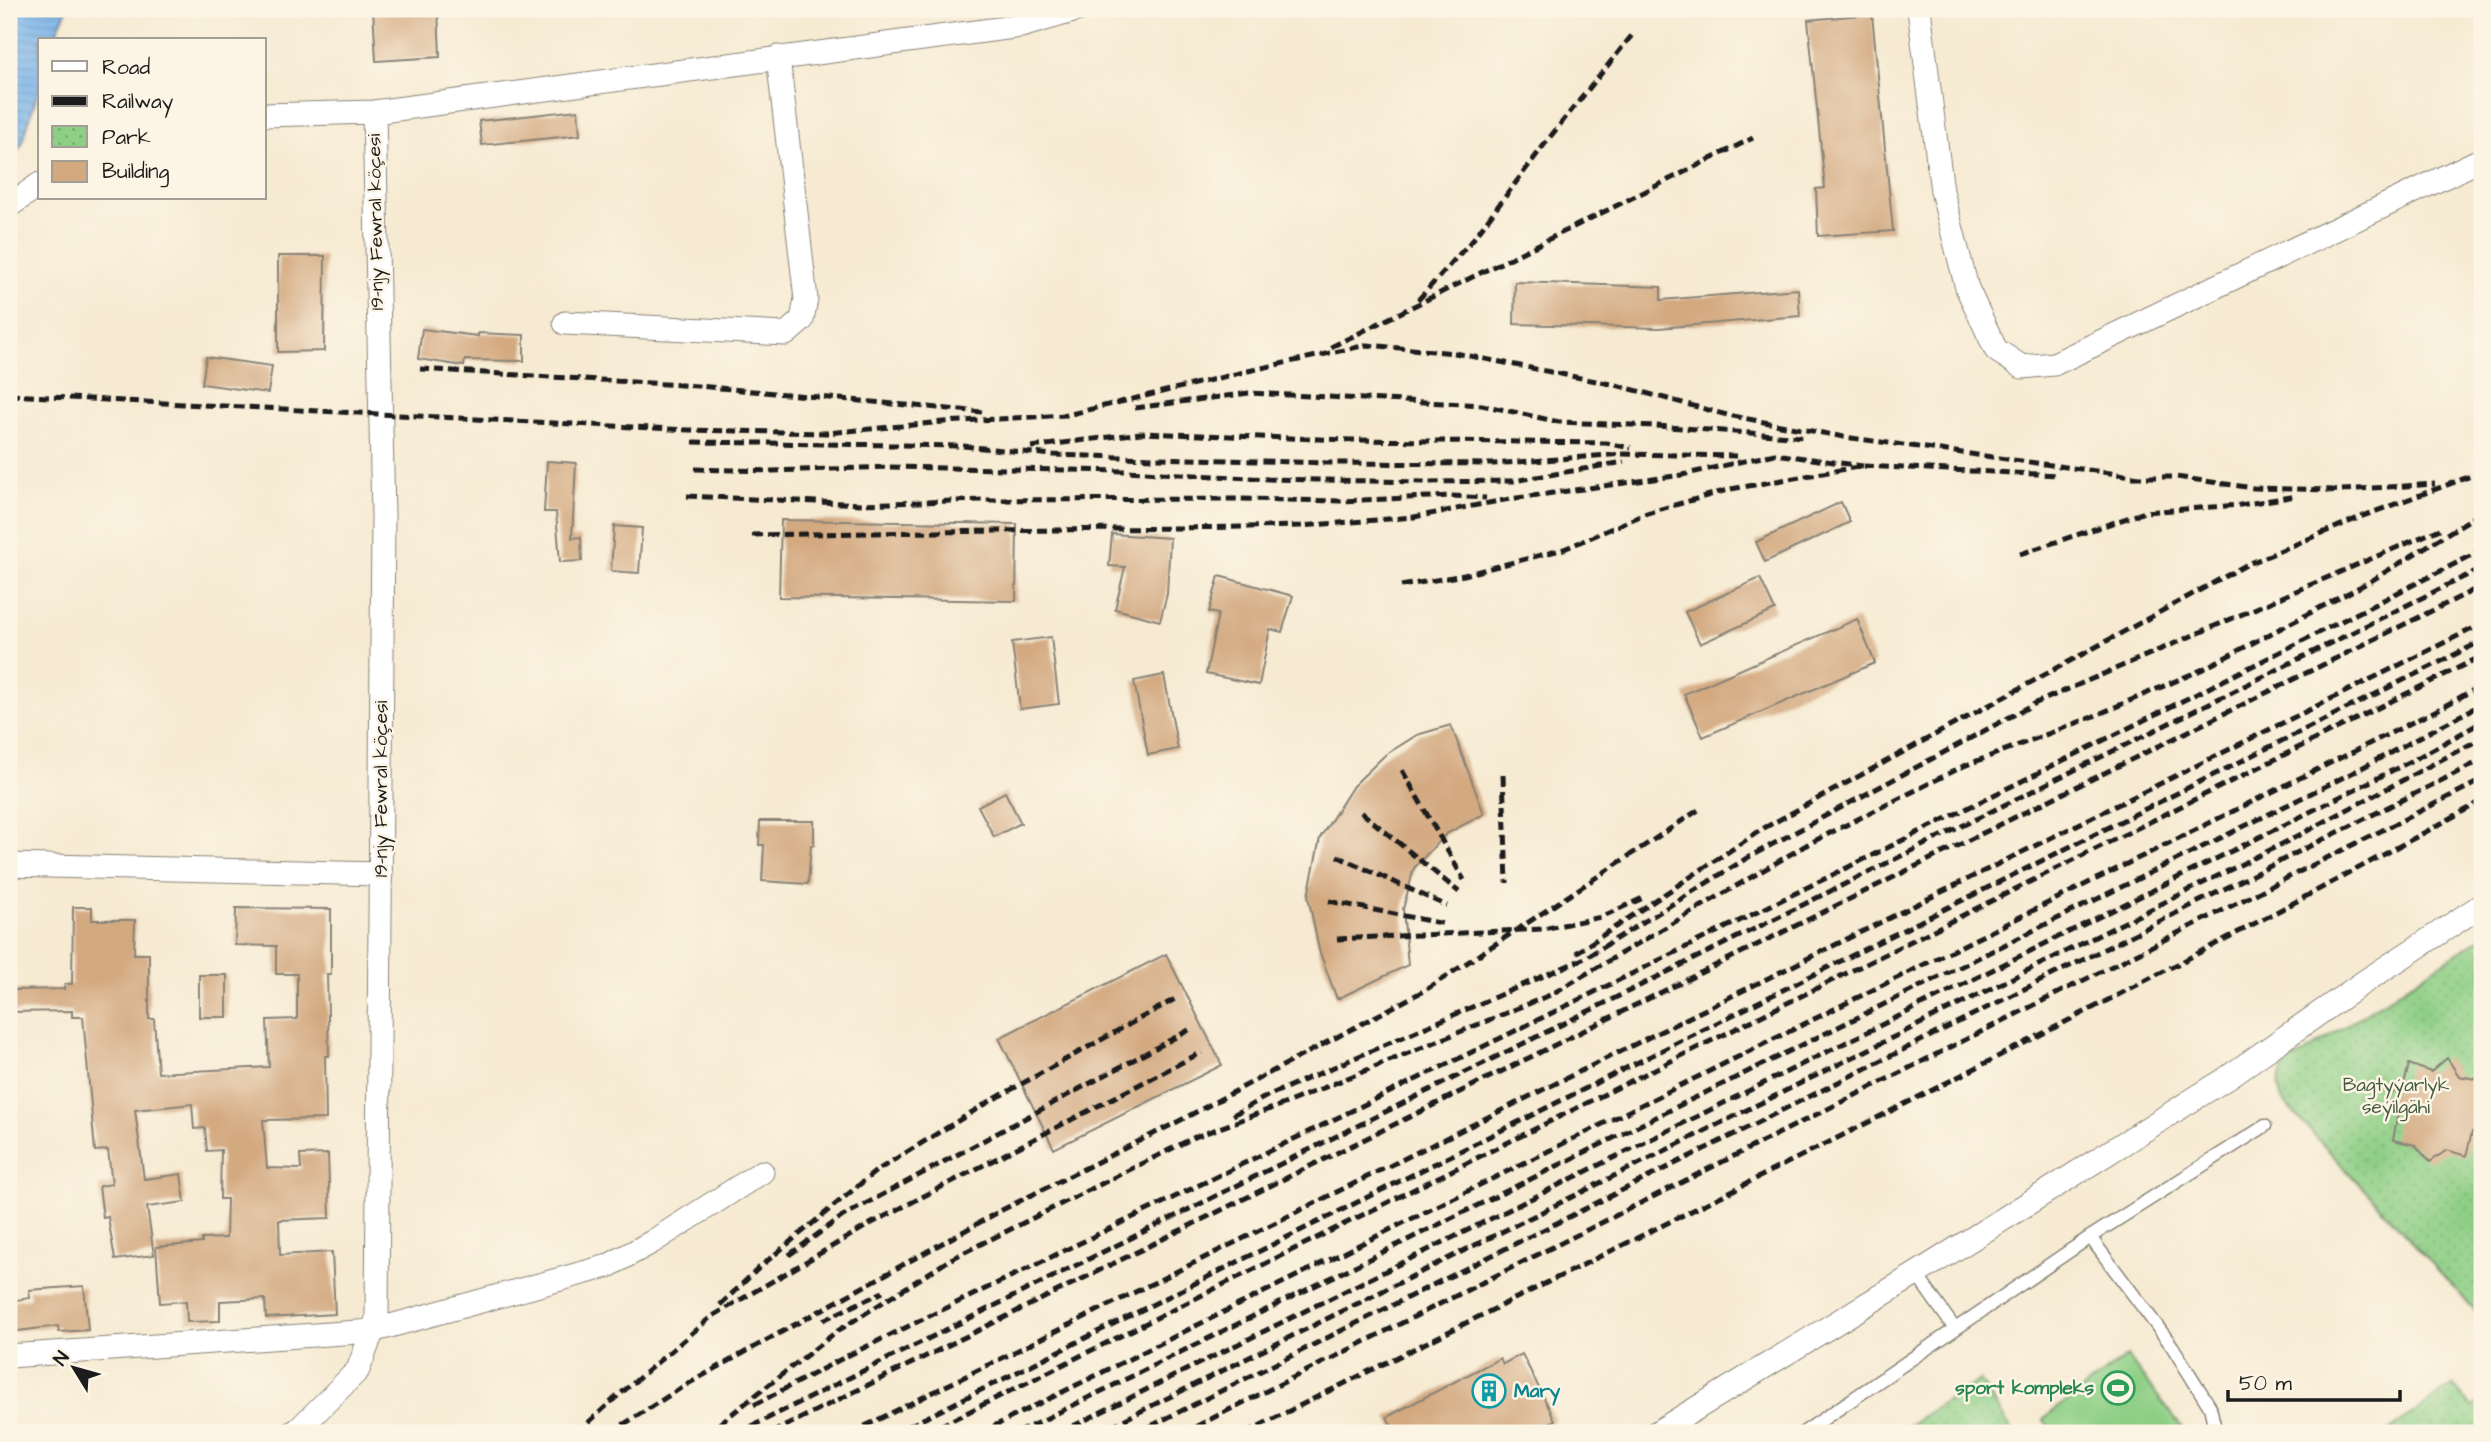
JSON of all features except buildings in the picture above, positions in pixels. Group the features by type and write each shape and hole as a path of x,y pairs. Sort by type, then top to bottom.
{"street":[{"path":"266,115 374,112 1021,26 1080,9"},
{"path":"1919,9 1942,191 1967,288 1996,351 2022,368 2054,364 2482,159"},
{"path":"565,323 786,334 802,320 806,299 778,57"},
{"name":"19-njy Fewral köçesi","path":"292,1433 358,1370 377,1319 383,516 374,112"},
{"path":"9,205 38,185"},
{"path":"9,864 381,874"},
{"path":"1656,1433 1916,1274 2224,1080 2364,982 2482,905"},
{"path":"9,1356 372,1331 608,1266 652,1242 762,1172"}],"lane":[{"path":"1803,1433 2090,1237 2265,1126"},
{"path":"2090,1237 2172,1346 2210,1408 2216,1433"},
{"path":"1916,1274 1955,1329"}],"green space":[{"name":"Bagtyýarlyk seýilgähi","path":"2482,937 2482,1318 2282,1100 2278,1085 2283,1067"},
{"name":"sport kompleks","path":"2127,1356 2186,1433 2053,1433 2043,1419"},
{"path":"1980,1380 2013,1433 1896,1433"},
{"path":"2453,1385 2473,1408 2482,1402 2482,1433 2386,1433"}],"water":[{"path":"9,9 67,9 54,38 38,38 38,91 22,144 9,163"}],"railway":[{"path":"1418,300 1474,238 1550,137 1633,34"},
{"path":"1331,347 1753,138"},
{"path":"9,395 690,430 827,433 944,422 1067,415 1367,345 1455,353 1616,385 1727,415 1844,437 2140,477"},
{"path":"420,369 698,386 982,412"},
{"path":"1135,408 1249,393 1482,405 1559,422 1803,437"},
{"path":"1031,447 1141,433 1351,440 1606,443 1631,448"},
{"path":"693,442 962,446 1053,455 1329,463 1493,464 1622,454 1739,456"},
{"path":"752,535 1301,526 1414,517 1510,499 1682,475 1775,454 1863,466"},
{"path":"695,469 772,471 890,467 1125,471 1268,479 1425,482 1514,481 1624,462"},
{"path":"1401,586 1464,575 1564,549 1647,513 1731,489 1863,466 2058,475"},
{"path":"1576,953 1764,828 2246,565 2363,516 2482,472"},
{"path":"2132,477 2176,477 2254,488 2334,490"},
{"path":"2327,491 2435,484"},
{"path":"687,496 863,504 983,500 1341,501 1451,496 1486,498"},
{"path":"2020,554 2145,512 2240,505 2296,496"},
{"path":"719,1424 836,1332 951,1259 1195,1137 1284,1104 1550,995 1808,844 1964,766 2092,717 2201,670 2371,581 2482,512"},
{"path":"1233,1115 1267,1096 1585,958 1747,858 2036,703 2440,529"},
{"path":"754,1405 847,1356 1871,856 2482,550"},
{"path":"738,1433 2482,568"},
{"path":"771,1433 2482,586"},
{"path":"851,1433 2482,624"},
{"path":"895,1433 2482,641"},
{"path":"926,1433 2482,656"},
{"path":"980,1433 2439,709 2482,685"},
{"path":"1017,1433 2354,772 2482,704"},
{"path":"1059,1433 2266,834 2482,722"},
{"path":"1097,1433 2292,839 2482,738"},
{"path":"1137,1433 2482,760"},
{"path":"1402,770 1464,880"},
{"path":"1503,775 1507,883"},
{"path":"1183,1433 2482,780"},
{"path":"1245,1433 2022,1044 2330,884 2482,801"},
{"path":"610,1433 684,1386 1002,1210 1181,1120 1427,989 1700,809"},
{"path":"1361,812 1459,892"},
{"path":"1337,856 1447,906"},
{"path":"1337,939 1543,929 1601,917 1643,898"},
{"path":"1329,901 1445,924"},
{"path":"720,1305 761,1266 876,1171 987,1103 1175,999"},
{"path":"789,1255 843,1216 1189,1030"},
{"path":"577,1433 711,1317 872,1223 1202,1052"},
{"path":"823,1320 883,1292"}],"place":[{"name":"sport kompleks","path":"2118,1388"},
{"name":"Mary","path":"1489,1391"}]}
